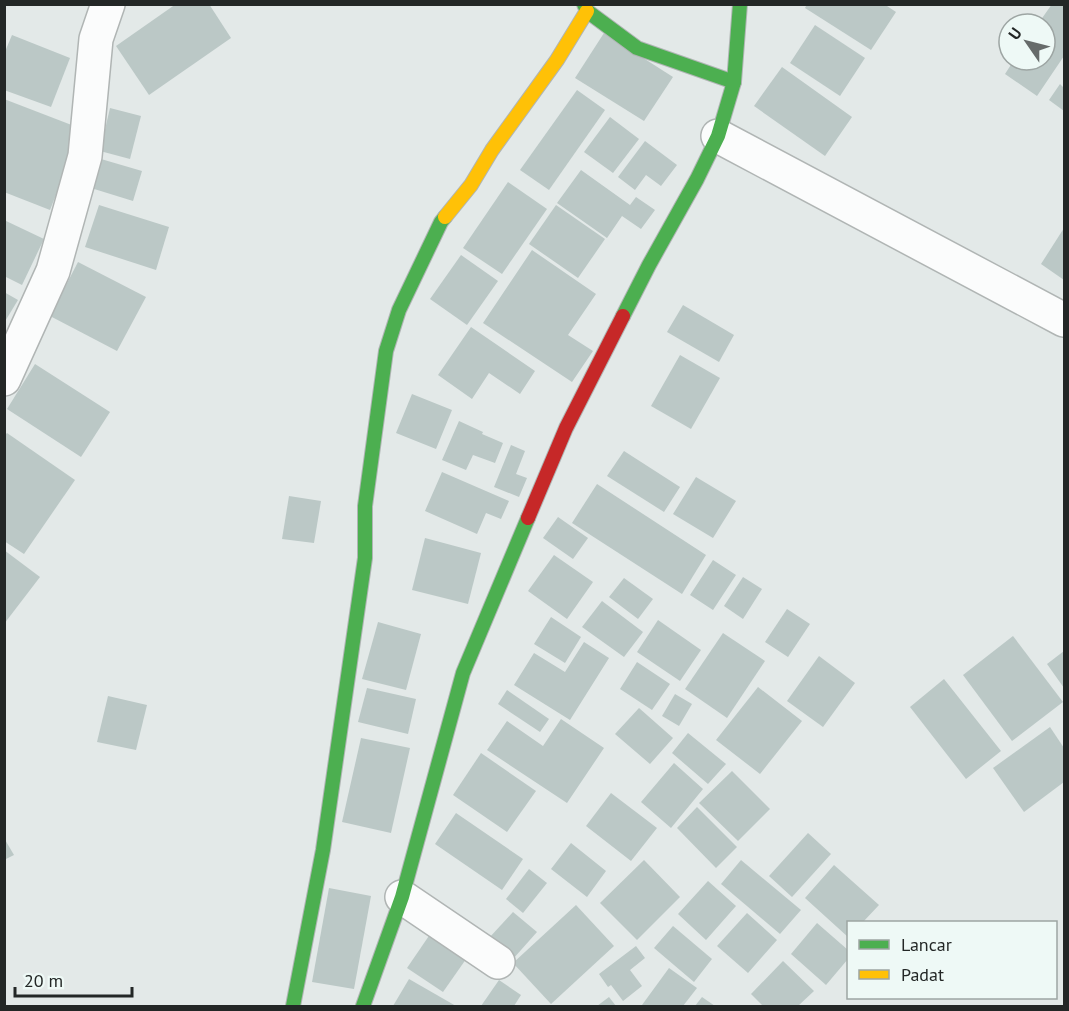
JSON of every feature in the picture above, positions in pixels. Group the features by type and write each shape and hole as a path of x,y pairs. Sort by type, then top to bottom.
{"street":[{"path":"4,379 53,271 85,156 96,39 108,4"},
{"path":"363,1006 402,897 463,673 566,428 718,136 734,82 740,4"},
{"path":"293,1006 322,850 365,558 365,507 386,351 399,309 441,222 471,185 492,150 557,60 585,8 637,48 734,82"},
{"path":"718,136 1065,320"},
{"path":"402,897 498,962"}],"building":[{"path":"176,4 209,4 231,38 149,95 116,46"},
{"path":"807,4 884,4 896,12 871,50 805,8"},
{"path":"1052,4 1064,4 1064,56 1057,66 1057,12 1046,12"},
{"path":"815,25 865,58 840,96 790,63"},
{"path":"604,33 673,77 644,121 575,78"},
{"path":"12,35 70,58 51,107 4,90 4,54"},
{"path":"782,67 852,117 825,156 754,106"},
{"path":"1006,72 1053,72 1037,96 1005,74"},
{"path":"1060,84 1064,88 1064,111 1049,100"},
{"path":"577,90 605,110 549,190 520,170"},
{"path":"4,99 82,129 50,210 4,192"},
{"path":"110,108 141,116 130,159 100,151"},
{"path":"610,117 639,139 613,173 584,152"},
{"path":"645,141 677,165 661,186 646,175 635,190 618,177"},
{"path":"101,159 142,171 133,201 91,188"},
{"path":"581,170 630,205 636,197 655,210 641,229 622,216 607,238 557,203"},
{"path":"508,182 547,209 502,274 463,248"},
{"path":"99,205 169,227 156,270 85,247"},
{"path":"556,205 605,239 578,278 529,244"},
{"path":"4,220 44,239 22,285 4,276"},
{"path":"1064,228 1064,280 1041,264"},
{"path":"532,250 596,294 568,335 593,351 572,382 483,323"},
{"path":"461,255 498,281 467,325 430,299"},
{"path":"78,262 146,297 117,351 50,316"},
{"path":"4,292 18,300 4,323"},
{"path":"683,305 734,335 719,362 667,332"},
{"path":"471,327 535,371 520,394 489,373 472,399 438,375"},
{"path":"680,355 720,378 691,429 651,406"},
{"path":"35,364 110,412 81,457 7,409"},
{"path":"412,394 452,410 436,449 396,433"},
{"path":"459,421 503,443 495,463 473,455 466,470 442,460"},
{"path":"7,433 75,480 24,554 4,541 4,436"},
{"path":"511,445 525,451 516,474 527,478 519,497 494,487"},
{"path":"624,451 680,487 664,512 607,476"},
{"path":"442,472 509,501 501,519 486,513 477,534 425,511"},
{"path":"696,477 736,501 713,538 673,514"},
{"path":"597,484 706,555 682,594 572,523"},
{"path":"289,496 321,501 314,543 282,539"},
{"path":"558,517 588,538 573,559 543,538"},
{"path":"425,538 481,553 468,604 412,590"},
{"path":"4,550 40,577 4,624"},
{"path":"554,555 593,582 567,619 528,591"},
{"path":"713,560 736,575 713,610 690,595"},
{"path":"743,577 762,589 743,619 724,606"},
{"path":"624,578 653,599 638,619 609,597"},
{"path":"602,601 643,632 624,657 582,627"},
{"path":"787,609 810,624 788,657 765,642"},
{"path":"551,617 581,637 565,663 534,644"},
{"path":"658,620 701,650 680,681 637,652"},
{"path":"378,622 421,634 406,690 362,679"},
{"path":"723,633 765,661 727,718 685,689"},
{"path":"1013,636 1063,702 1012,741 963,675"},
{"path":"584,642 609,658 570,720 514,685 534,653 565,672"},
{"path":"1064,651 1064,688 1047,664"},
{"path":"819,656 855,683 823,727 787,701"},
{"path":"637,662 670,684 652,710 620,689"},
{"path":"944,679 1001,751 966,779 910,707"},
{"path":"758,687 802,721 760,774 716,740"},
{"path":"367,688 416,699 408,734 358,722"},
{"path":"507,690 549,719 540,732 498,704"},
{"path":"675,694 692,704 679,726 662,716"},
{"path":"108,696 147,705 136,750 97,742"},
{"path":"639,708 673,738 650,764 615,734"},
{"path":"561,719 604,748 567,803 487,750 507,721 543,746"},
{"path":"1050,727 1064,748 1064,782 1024,812 993,768"},
{"path":"688,733 726,764 708,784 672,753"},
{"path":"361,738 410,748 391,833 342,822"},
{"path":"481,753 536,791 507,832 453,795"},
{"path":"674,763 703,789 671,828 641,802"},
{"path":"732,771 770,809 738,841 699,803"},
{"path":"611,793 657,828 631,861 586,826"},
{"path":"697,807 737,847 716,868 677,828"},
{"path":"456,813 523,859 502,890 435,844"},
{"path":"808,833 831,854 792,897 769,876"},
{"path":"4,838 14,855 4,860"},
{"path":"571,843 606,871 587,897 551,869"},
{"path":"644,860 680,897 637,940 600,903"},
{"path":"741,860 801,910 780,934 721,884"},
{"path":"834,865 879,905 864,921 847,921 847,936 805,898"},
{"path":"529,869 547,883 523,913 506,899"},
{"path":"708,881 736,906 706,940 678,914"},
{"path":"329,888 371,896 354,989 312,982"},
{"path":"576,905 614,946 551,1004 513,963"},
{"path":"513,912 537,932 513,959 489,938"},
{"path":"747,913 777,940 748,973 717,946"},
{"path":"817,923 847,949 847,960 826,985 791,954"},
{"path":"673,926 712,959 694,982 654,948"},
{"path":"435,927 471,952 443,992 407,968"},
{"path":"636,946 645,958 630,970 642,986 623,1001 611,985 608,987 599,974"},
{"path":"783,961 814,991 798,1006 763,1006 751,994"},
{"path":"669,968 697,988 683,1006 642,1005"},
{"path":"409,979 456,1006 393,1006"},
{"path":"499,980 521,995 514,1006 481,1006"},
{"path":"609,997 616,1006 597,1006"},
{"path":"702,997 715,1006 695,1006"}],"traffic: fast":[{"path":"584,4 587,11 637,48 734,82"},
{"path":"623,316 718,136 734,82 740,4"},
{"path":"293,1006 323,850 365,558 365,506 386,351 399,310 445,217"},
{"path":"363,1006 402,897 463,673 528,518"}],"traffic: slow":[{"path":"445,217 471,185 492,150 557,60 587,11"}],"traffic: jam":[{"path":"528,518 566,428 623,316"}]}
